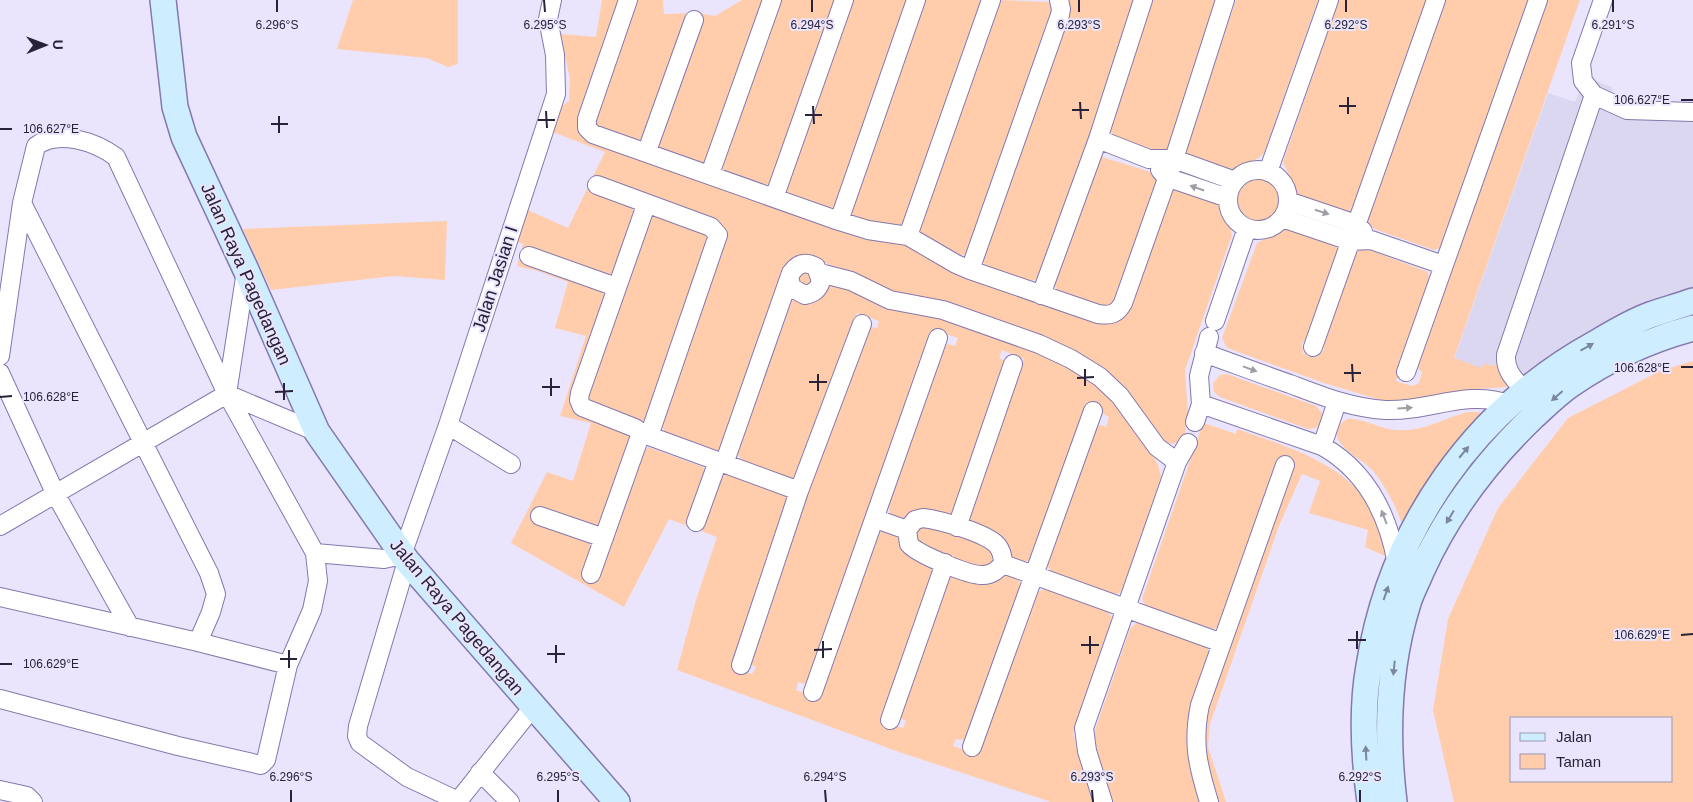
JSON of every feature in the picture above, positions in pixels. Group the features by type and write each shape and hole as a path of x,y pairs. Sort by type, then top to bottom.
{"street":[{"name":"Jalan Raya Pagedangan","path":"163,0 177,115 184,137 246,270 316,432 404,558 617,802"},
{"name":"Jalan Jasian I","path":"458,802 407,777 360,743 357,736 358,726 404,558 556,94 555,55 548,19 552,0"},
{"path":"628,0 586,124 593,134 647,151 839,222 868,230 908,236 970,270 1098,314 1109,315 1119,310 1174,159 1225,0"},
{"path":"710,174 772,0"},
{"path":"774,198 844,0"},
{"path":"839,222 916,0"},
{"path":"908,236 991,0"},
{"path":"970,270 1060,15 1062,8 1059,0"},
{"path":"1041,295 1098,140 1143,0"},
{"path":"1268,172 1329,0"},
{"path":"1314,347 1436,0"},
{"path":"1406,372 1538,0"},
{"path":"1603,0 1581,63 1583,81 1594,95 1627,110 1693,112"},
{"path":"647,151 694,20"},
{"path":"1517,397 1505,364 1506,355 1594,95"},
{"path":"0,356 22,203 30,173 32,154 36,146 43,140 79,139 102,146 116,157 227,394 315,553 318,581 312,610 288,665 266,760 261,765 188,749 0,699"},
{"path":"1098,140 1149,159 1174,159 1235,181"},
{"path":"1149,159 1166,177 1228,198"},
{"path":"1250,172 1268,172 1279,179 1286,189 1288,201 1282,218 1272,227 1260,230 1247,228 1236,222 1230,211 1228,198 1235,181 1250,172"},
{"path":"591,574 645,435 718,235 711,227 597,185"},
{"path":"1288,201 1356,224 1372,240"},
{"path":"22,203 142,444 209,573 216,594 211,612 198,642"},
{"path":"646,204 616,287 579,400 582,407 635,428 645,435 799,491"},
{"path":"1282,218 1350,242 1372,240 1443,265"},
{"path":"1195,422 1201,404 1199,376 1209,337 1247,228"},
{"path":"528,256 616,287"},
{"path":"696,522 721,463 790,281 791,273 795,267 802,263 816,267 820,273 851,281 890,300 942,310 1039,344 1071,359 1100,377 1120,396 1157,447 1177,462"},
{"path":"227,394 246,270"},
{"path":"1394,802 1389,709 1395,660 1408,603 1434,545 1465,492 1506,443 1569,386 1628,350 1652,327 1693,301"},
{"path":"741,665 799,491 862,324"},
{"path":"1370,802 1364,724 1368,666 1383,601 1397,564 1418,518 1439,484 1466,449 1517,397 1569,358 1652,327 1693,328"},
{"path":"1209,337 1337,402 1357,407 1387,410 1419,408 1465,397 1496,399 1517,397"},
{"path":"813,692 876,519 938,338"},
{"path":"957,527 1014,364"},
{"path":"0,373 56,495 130,627"},
{"path":"227,394 316,432"},
{"path":"0,526 227,394"},
{"path":"1322,446 1337,402"},
{"path":"1201,404 1322,446 1338,455 1355,470 1380,504 1393,544 1397,564"},
{"path":"972,747 1093,411"},
{"path":"448,425 511,464"},
{"path":"1103,802 1087,751 1084,728 1177,462 1188,443"},
{"path":"1209,802 1196,755 1195,737 1200,705 1285,465"},
{"path":"540,516 604,538"},
{"path":"923,518 957,527 996,544 1003,556 1002,564 998,570 984,575 977,575 914,550 909,544 907,530 916,520 923,518"},
{"path":"876,519 907,530"},
{"path":"315,553 384,559 404,558"},
{"path":"890,720 944,563"},
{"path":"1002,564 1222,643"},
{"path":"0,597 198,642 288,665"},
{"path":"458,802 533,707"},
{"path":"480,772 510,802"},
{"path":"0,790 27,796 33,802"}],"shaded area":[{"path":"1585,77 1612,87 1613,98 1635,104 1693,104 1693,289 1528,383 1479,378 1446,382 1548,93 1575,102"}],"green space":[{"path":"353,0 458,0 458,64 448,67 427,58 337,49"},
{"path":"602,0 621,0 579,120 581,131 589,138 844,230 905,245 952,269 1095,320 1114,321 1122,316 1128,308 1171,191 1181,187 1219,201 1232,235 1185,370 1188,416 1185,434 1180,441 1172,444 1160,440 1142,411 1119,385 1097,367 1073,353 940,303 886,290 808,255 797,257 787,265 724,444 718,451 710,451 667,435 661,425 724,246 725,238 719,225 713,220 597,178 592,191 626,203 634,211 634,220 614,273 604,276 528,249 524,261 600,289 605,296 574,390 573,400 581,414 589,419 626,432 630,436 630,444 601,524 591,527 541,509 536,521 589,541 592,550 584,574 597,578 641,454 648,447 703,467 705,476 689,522 703,526 719,481 725,475 732,475 787,497 788,507 732,667 752,674 756,667 750,664 748,658 865,330 870,327 877,328 879,321 857,313 800,474 792,479 787,479 743,462 737,453 792,301 815,299 828,287 841,284 892,307 940,316 1052,357 1090,379 1118,404 1142,436 1158,465 1161,477 1124,588 1119,593 1113,595 1053,574 1047,565 1094,429 1100,425 1106,427 1109,417 1102,413 1101,407 1087,402 1030,560 1023,562 1012,559 996,537 972,526 969,514 1024,359 1002,350 999,358 1006,361 1007,367 956,511 946,517 925,512 903,519 890,514 888,503 943,347 948,344 955,346 958,338 934,330 810,681 805,684 798,682 796,690 819,698 876,537 882,531 892,532 909,555 929,566 933,573 882,721 903,728 906,721 900,718 899,713 947,578 958,574 985,582 1007,574 1019,581 1020,590 970,732 965,740 956,739 953,746 978,755 1037,592 1047,588 1105,609 1111,616 1111,622 1073,734 1092,802 1051,802 899,752 677,670 696,600 717,537 669,519 624,607 511,543 547,472 573,481 591,423 560,416 586,336 555,328 568,282 538,271 517,266 523,244 512,240 523,208 568,228 605,152 550,131 560,108 569,101 570,78 560,34 596,37"},
{"path":"635,0 663,0 664,14 698,13 715,16 742,0 765,0 704,163 662,151 658,143 644,137 637,141 593,125"},
{"path":"779,0 837,0 771,183 764,186 723,171 721,163"},
{"path":"851,0 910,0 835,207 830,210 790,197 785,189"},
{"path":"924,0 984,0 905,223 899,227 856,220 851,212"},
{"path":"999,0 1050,2 1054,7 968,253 959,257 920,235 918,231"},
{"path":"1066,0 1139,0 1038,279 1028,282 986,266 982,260"},
{"path":"1152,0 1222,0 1168,150 1154,149 1127,142 1109,130 1109,123"},
{"path":"1236,0 1318,0 1264,153 1257,159 1229,173 1187,155 1186,149"},
{"path":"1339,0 1429,0 1355,207 1346,213 1299,196 1283,162"},
{"path":"1445,0 1532,0 1442,247 1434,250 1374,229 1367,220"},
{"path":"1545,0 1580,0 1454,358 1481,368 1483,364 1498,366 1507,387 1464,390 1428,402 1387,402 1324,383 1227,348 1222,338 1257,243 1288,227 1335,244 1338,252 1310,335 1302,343 1303,353 1309,357 1317,357 1324,350 1323,340 1354,256 1359,250 1367,249 1428,272 1430,283 1396,381 1412,386 1419,383 1422,372 1415,365"},
{"path":"1102,157 1151,172 1157,180 1117,300 1109,309 1060,294 1053,283 1098,158"},
{"path":"1258,177 1270,181 1276,187 1280,199 1276,211 1270,217 1258,221 1246,217 1240,211 1236,199 1240,187 1246,181"},
{"path":"660,216 711,234 646,420 641,422 590,404 586,394 651,218"},
{"path":"447,221 445,280 394,276 271,290 243,229"},
{"path":"804,268 815,273 809,289 796,281"},
{"path":"1693,361 1693,802 1454,802 1433,710 1448,619 1498,508 1568,418 1660,371"},
{"path":"1227,374 1316,406 1322,413 1321,422 1317,427 1308,429 1220,397 1214,392 1213,383 1220,375"},
{"path":"1467,412 1484,414 1403,526 1391,498 1379,478 1370,468 1349,452 1337,437 1340,426 1348,419 1359,420 1385,428 1406,430 1424,427"},
{"path":"1201,422 1236,434 1237,429 1287,447 1311,457 1334,470 1353,485 1369,504 1380,528 1385,556 1365,547 1368,530 1309,513 1320,481 1302,474 1279,526 1210,724 1208,747 1226,802 1217,802 1202,747 1218,627 1211,630 1146,607 1142,599 1201,429 1199,428"},
{"path":"929,526 989,547 993,552 992,564 981,569 917,544 915,530 918,527"},
{"path":"1136,623 1142,623 1204,645 1209,651 1205,671 1191,710 1187,734 1188,756 1201,802 1113,802 1095,744 1094,733 1130,629"}]}
